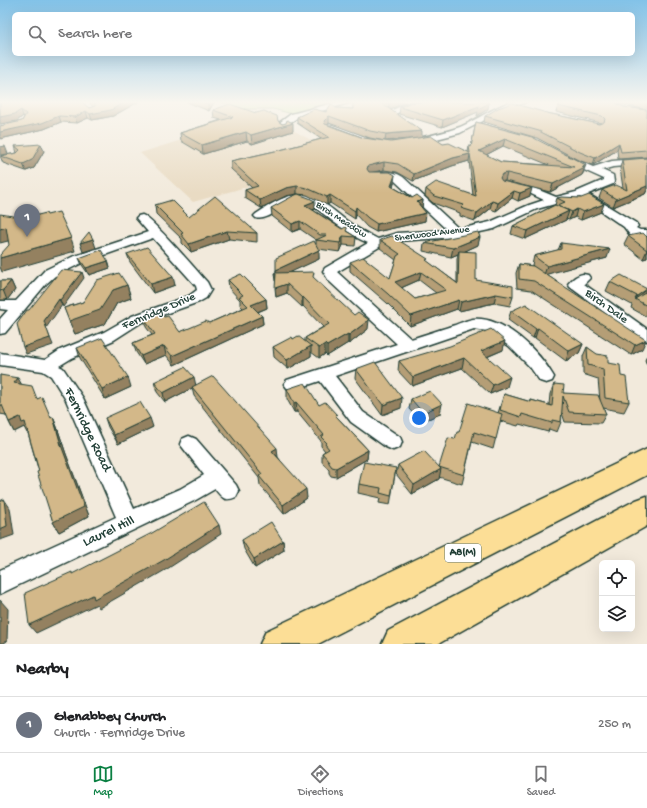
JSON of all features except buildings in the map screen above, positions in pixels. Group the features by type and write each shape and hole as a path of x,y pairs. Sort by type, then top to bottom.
{"highway":[{"name":"A8(M)","path":"279,644 647,461"},
{"path":"401,644 647,510"}],"street":[{"path":"348,132 374,143"},
{"path":"406,144 453,132"},
{"name":"Sherwood Avenue","path":"408,345 334,278 330,271 377,243 397,237 457,233 494,225 533,207 580,194 609,182 609,177 574,163 554,152"},
{"path":"593,170 612,164 647,161"},
{"path":"373,176 384,174 393,175 399,179 457,233"},
{"path":"505,185 530,190 555,201"},
{"path":"580,194 604,207 619,219 632,226 640,225 647,228"},
{"name":"Birch Meadow","path":"260,216 282,203 297,198 305,198 315,203 352,230 377,243"},
{"name":"Fernridge Drive","path":"47,366 66,354 109,336 137,319 194,299 201,295 204,290 202,285 142,218"},
{"path":"632,226 630,227 630,230 633,232 647,234"},
{"path":"0,329 41,281 50,273 62,266 156,233"},
{"name":"Birch Dale","path":"583,278 575,284 647,336"},
{"path":"0,305 19,306"},
{"path":"293,384 473,324 491,327 511,340 532,358 546,376"},
{"name":"Fernridge Road","path":"0,359 33,362 47,366 57,372 74,398 129,522"},
{"path":"323,373 357,417 393,442"},
{"name":"Laurel Hill","path":"0,582 187,495 223,485 189,444"}],"shaded area":[{"path":"207,132 296,132 345,159 193,202 140,153"}],"place":[{"name":"Glenabbey Church","path":"27,237"}]}
